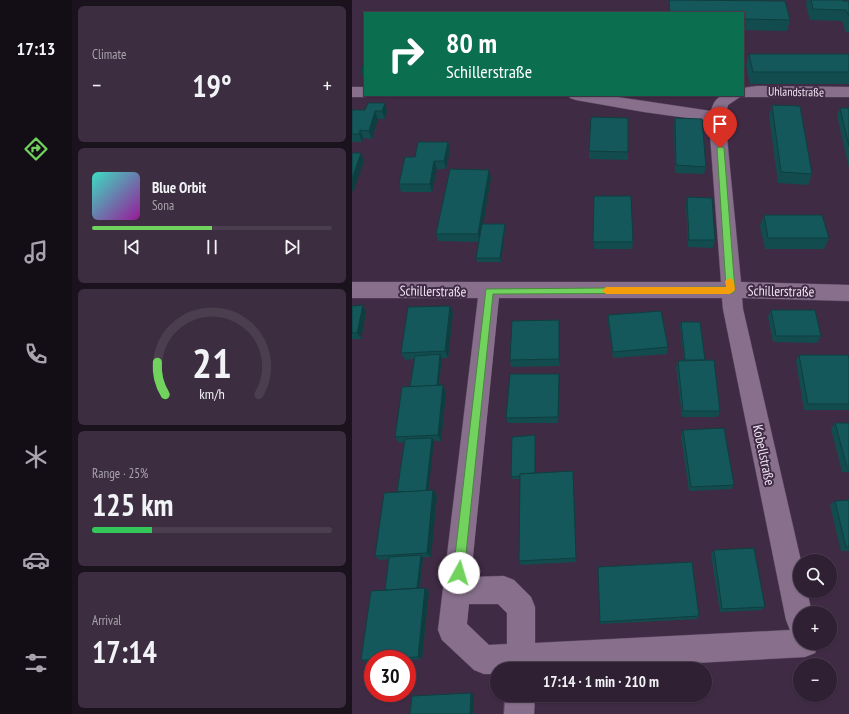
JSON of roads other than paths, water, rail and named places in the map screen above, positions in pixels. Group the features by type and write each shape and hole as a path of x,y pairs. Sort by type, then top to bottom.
{"street":[{"name":"Uhlandstraße","path":"744,93 757,91 849,92"},
{"path":"352,92 364,92"},
{"path":"582,96 717,117"},
{"path":"730,290 717,117 721,103 732,96"},
{"name":"Schillerstraße","path":"352,290 730,290 849,293"},
{"name":"Kobellstraße","path":"730,290 797,606"},
{"path":"489,291 452,630 484,660 509,662"},
{"path":"456,590 504,590 521,607 521,662"},
{"path":"535,662 793,644"},
{"path":"518,714 519,702"}]}
